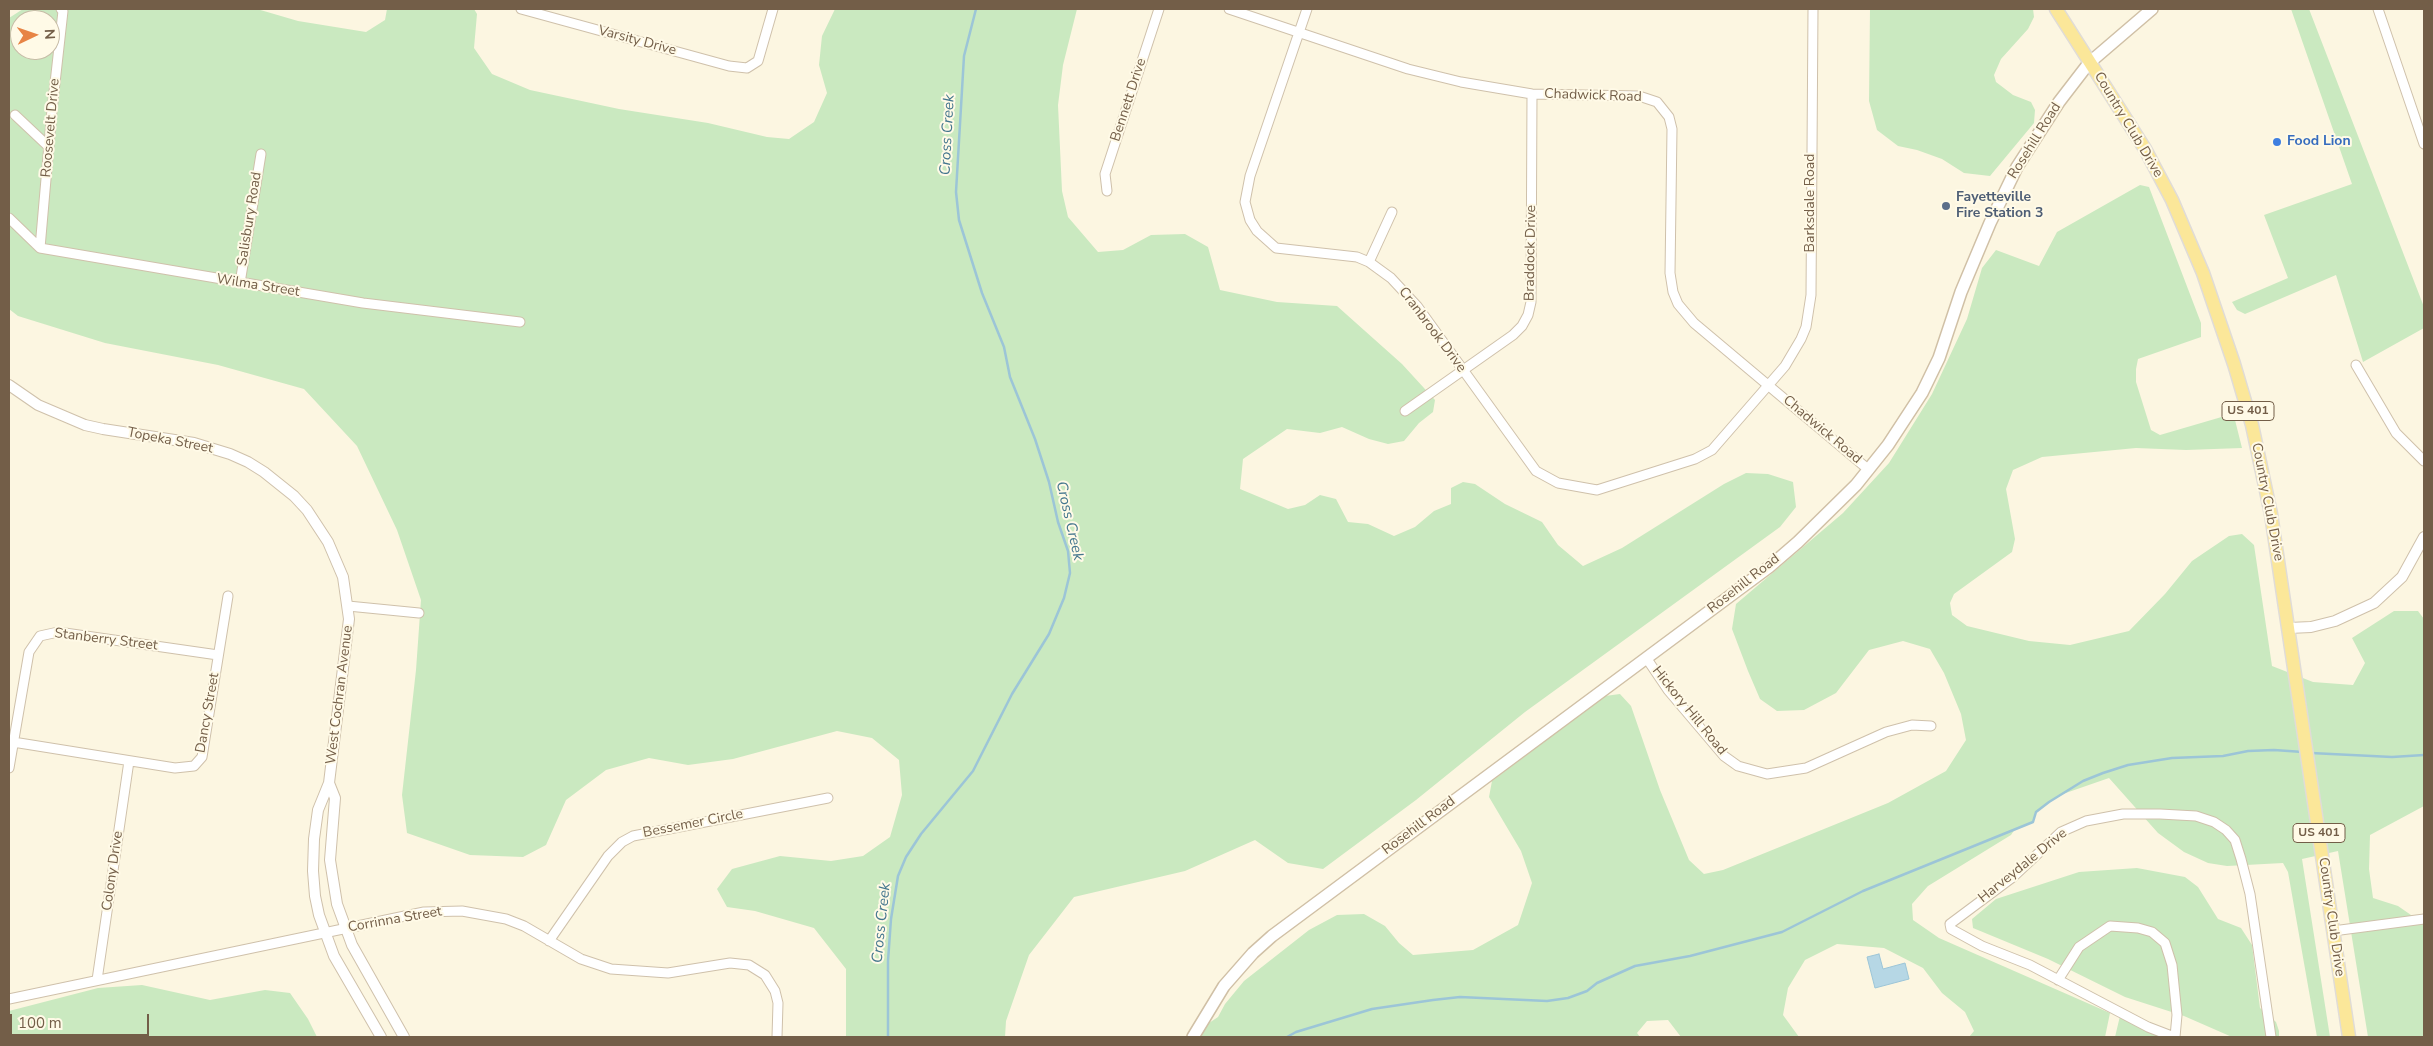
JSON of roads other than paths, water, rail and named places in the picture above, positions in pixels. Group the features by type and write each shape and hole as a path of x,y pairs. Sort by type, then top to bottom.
{"main road":[{"name":"Country Club Drive","path":"2056,9 2161,179 2186,230 2216,309 2234,364 2262,466 2289,628 2349,1037"},
{"name":"Rosehill Road","path":"1193,1037 1224,986 1253,953 1272,936 1647,659 1791,548 1831,511 1869,470 1902,426 1922,393 1939,358 1962,292 1990,223 2017,167 2059,102 2090,63 2152,9"}],"street":[{"name":"Roosevelt Drive","path":"40,248 48,147 63,11 61,9"},
{"name":"Varsity Drive","path":"521,9 729,66 747,68 758,61 773,9"},
{"name":"Bennett Drive","path":"1108,192 1104,174 1159,9"},
{"name":"Chadwick Road","path":"1229,9 1408,69 1461,82 1532,94 1645,97 1657,102 1666,111 1672,129 1670,273 1673,292 1685,314 1869,470"},
{"name":"Cranbrook Drive","path":"1306,9 1250,176 1246,195 1246,208 1257,231 1276,248 1345,255 1369,262 1391,278 1410,296 1536,471 1558,483 1598,490 1707,454 1722,442 1768,386"},
{"name":"Barksdale Road","path":"1768,386 1796,350 1806,327 1810,308 1812,9"},
{"path":"2378,9 2424,144"},
{"name":"Braddock Drive","path":"1405,411 1518,331 1530,309 1532,94"},
{"path":"15,115 48,147"},
{"name":"Salisbury Road","path":"240,283 261,154"},
{"path":"1369,262 1392,212"},
{"path":"9,218 40,248"},
{"name":"Wilma Street","path":"40,248 364,303 520,322"},
{"path":"2356,365 2396,433 2424,461"},
{"name":"Topeka Street","path":"9,385 38,404 85,425 103,430 194,442 230,454 264,472 294,496 318,526 336,559 343,577 348,606"},
{"path":"2289,628 2335,621 2374,603 2402,578 2424,537"},
{"name":"Dancy Street","path":"13,742 181,769 194,766 202,757 228,596"},
{"path":"348,606 419,614"},
{"name":"West Cochran Avenue","path":"348,606 348,638 329,783 318,810 313,845 315,896 334,956 381,1037"},
{"name":"Stanberry Street","path":"9,768 19,704 32,646 46,633 58,632 218,655"},
{"name":"Hickory Hill Road","path":"1647,659 1668,690 1724,756 1738,766 1767,774 1806,768 1886,732 1912,725 1931,726"},
{"path":"9,703 19,704"},
{"name":"Colony Drive","path":"98,980 129,761"},
{"name":"West Cochran Avenue","path":"329,783 335,798 331,843 333,885 345,929 352,945 404,1037"},
{"name":"Bessemer Circle","path":"549,941 608,856 617,846 633,836 828,798"},
{"name":"Harveydale Drive","path":"2174,1037 2148,1027 2030,965 1978,944 1951,929 1950,924 2013,877 2061,832 2086,821 2123,814 2196,816 2214,822 2226,830 2235,840 2250,894 2272,1037"},
{"name":"Corrinna Street","path":"9,1000 424,912 462,911 498,917 524,926 581,959 611,969 630,972 668,973 730,963 749,965 765,975 776,991 778,1003 777,1037"},
{"path":"2333,931 2424,919"},
{"path":"2058,980 2079,948 2110,926 2138,928 2152,932 2165,943 2172,965 2177,1015 2174,1037"}],"water":[{"path":"1879,954 1883,969 1905,963 1909,979 1875,988 1867,957"}],"waterway":[{"name":"Cross Creek","path":"888,1037 888,961 891,919 898,876 906,857 921,834 973,771 1012,694 1049,634 1064,598 1070,573 1068,551 1058,522 1049,482 1035,439 1010,377 1004,347 982,293 959,220 956,192 964,56 976,9"},
{"path":"1287,1037 1296,1032 1372,1009 1433,1000 1460,997 1547,1001 1568,998 1587,991 1597,983 1635,966 1690,956 1782,932 1863,891 2033,822 2036,812 2049,802 2083,781 2103,773 2128,765 2172,758 2223,756 2248,751 2303,752"},
{"path":"2311,753 2392,757 2424,755"}],"place":[{"name":"Food Lion","path":"2277,142"},
{"name":"Fayetteville Fire Station 3","path":"1946,206"}]}
